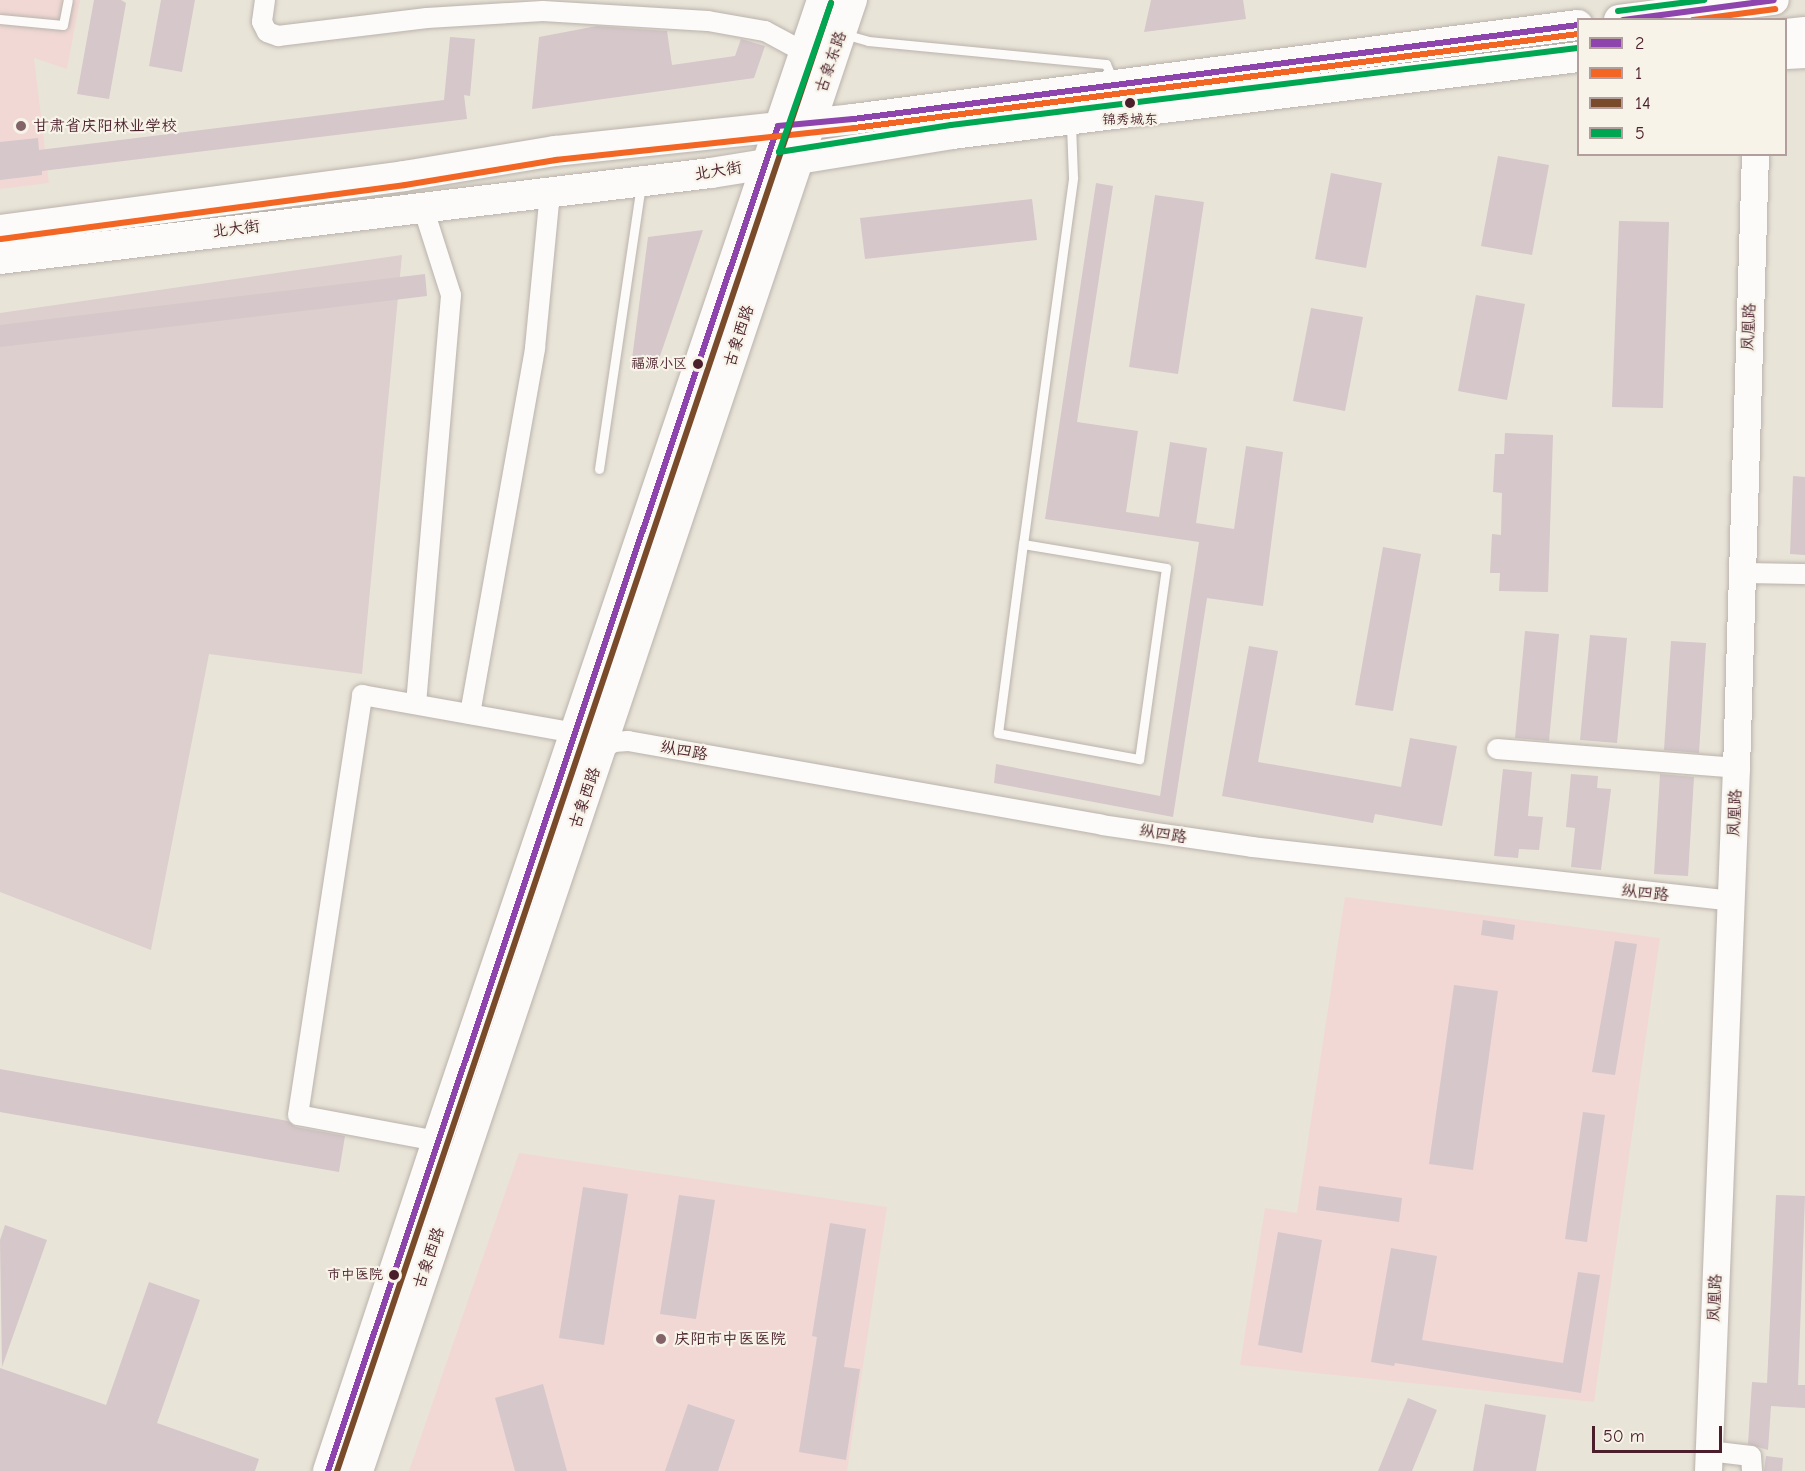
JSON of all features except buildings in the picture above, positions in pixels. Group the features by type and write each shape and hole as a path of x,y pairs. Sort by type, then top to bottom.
{"main road":[{"name":"古象东路","path":"778,126 822,0"},
{"name":"古象东路","path":"810,123 852,0"},
{"path":"1644,18 1756,9"},
{"name":"北大街","path":"0,230 381,179 555,151 810,123 1577,25"},
{"path":"1787,34 1805,32"},
{"name":"北大街","path":"0,259 711,173 799,157 1071,119 1577,57"},
{"name":"古象西路","path":"358,1471 810,123"},
{"name":"古象西路","path":"328,1471 778,126"}],"street":[{"path":"265,0 261,22 267,32 278,36 427,18 543,11 708,21 765,31 804,52"},
{"path":"1787,55 1805,54"},
{"name":"凤凰路","path":"1703,1464 1729,767 1740,156"},
{"name":"凤凰路","path":"1729,767 1741,573 1755,156"},
{"path":"470,714 535,348 550,193"},
{"path":"416,704 451,295 423,207"},
{"path":"1741,573 1805,574"},
{"path":"437,1141 298,1115 362,695 575,733"},
{"name":"纵四路","path":"615,710 619,724 631,733 1103,815 1253,838 1724,896"},
{"name":"纵四路","path":"601,750 608,744 628,741 1102,825 1252,847 1724,896"},
{"path":"1497,749 1729,767"},
{"path":"1703,1464 1751,1456 1752,1471"}],"lane":[{"path":"0,19 63,25 68,0"},
{"path":"841,34 868,41 1106,64 1114,84"},
{"path":"1023,544 1166,568 1139,759 998,733 1023,544 1073,177 1071,119"},
{"path":"600,469 642,181"}],"shaded area":[{"name":"甘肃省庆阳林业学校","path":"0,0 80,0 67,69 34,58 49,183 0,189"},
{"path":"402,255 362,674 209,654 151,950 0,892 0,313"},
{"path":"1345,897 1660,938 1594,1402 1240,1365 1265,1208 1297,1213"},
{"name":"庆阳市中医医院","path":"519,1153 887,1207 847,1471 409,1471"}],"transit line":[{"name":"5","path":"1618,11 1704,0"},
{"name":"2","path":"1638,18 1774,0"},
{"name":"14","path":"337,1471 831,3"},
{"name":"5","path":"831,3 779,152 951,125 1577,48"},
{"name":"1","path":"1708,18 1775,9"},
{"name":"2","path":"328,1471 778,126 853,119 1577,25"},
{"name":"1","path":"1,239 405,185 556,160 854,128 1577,34"}],"place":[{"name":"锦秀城东","path":"1130,103"},
{"name":"甘肃省庆阳林业学校","path":"21,126"},
{"name":"福源小区","path":"698,364"},
{"name":"市中医院","path":"394,1275"},
{"name":"庆阳市中医医院","path":"661,1339"}]}
